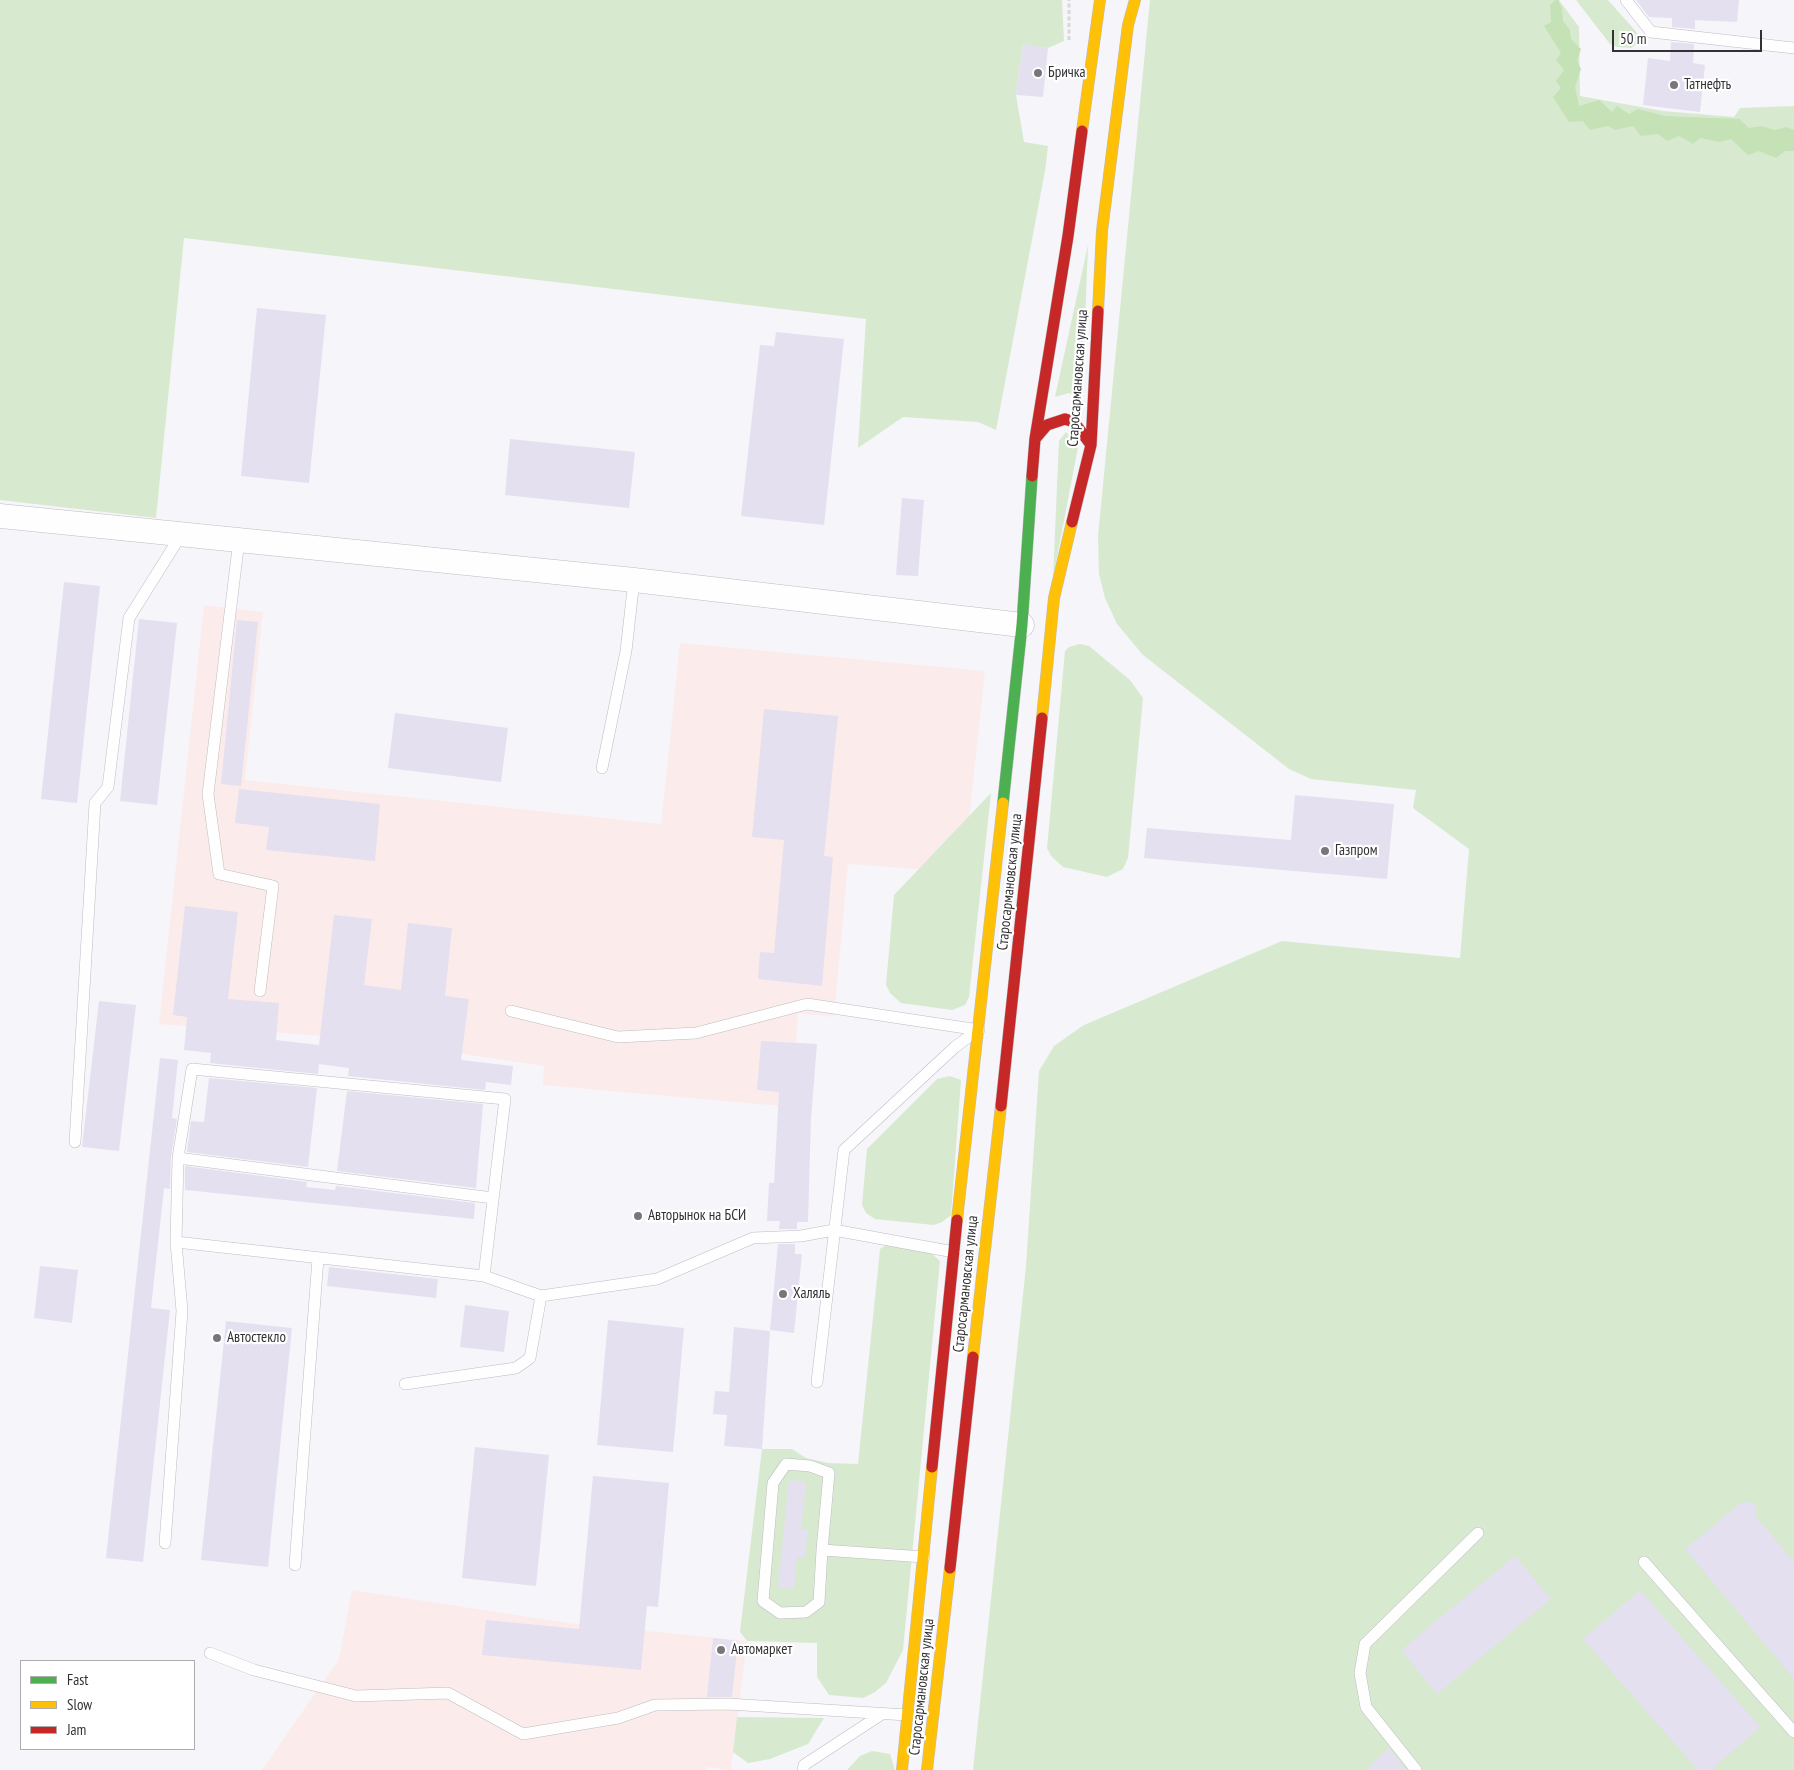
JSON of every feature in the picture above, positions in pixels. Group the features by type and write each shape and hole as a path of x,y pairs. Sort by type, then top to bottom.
{"main road":[{"path":"1095,0 1095,20"},
{"path":"1095,20 1100,0"},
{"name":"Старосармановская улица","path":"928,1770 1007,1056 1054,598 1091,445 1102,231 1128,25 1135,0"},
{"name":"Старосармановская улица","path":"902,1770 954,1252 1022,626 1036,439 1068,236 1095,20"},
{"path":"1036,439 1047,424 1065,419 1074,422 1091,445"}],"street":[{"path":"0,516 634,580 1022,626"}],"lane":[{"path":"1626,0 1651,32 1794,48"},
{"path":"75,1142 95,803 108,787 129,618 181,535"},
{"path":"239,540 208,794 219,874 273,886 260,991"},
{"path":"602,768 626,651 634,580"},
{"path":"511,1010 618,1037 696,1033 808,1004 979,1030"},
{"path":"817,1382 844,1150 955,1047 979,1030"},
{"path":"165,1544 182,1311 176,1242 178,1158 192,1069 505,1099 484,1276"},
{"path":"178,1158 493,1198"},
{"path":"176,1242 484,1276 541,1296 657,1280 753,1238 801,1236 834,1230 954,1252"},
{"path":"295,1565 318,1258"},
{"path":"404,1384 516,1368 530,1358 541,1296"},
{"path":"786,1464 810,1466 829,1473 822,1550 820,1602 806,1612 780,1613 763,1601 773,1483 786,1464"},
{"path":"1416,1770 1366,1707 1360,1673 1365,1644 1478,1533"},
{"path":"822,1550 924,1557"},
{"path":"1644,1562 1794,1732"},
{"path":"210,1653 254,1670 356,1696 448,1692 523,1734 618,1718 655,1705 728,1704 907,1715"},
{"path":"803,1770 804,1765 882,1714"}],"path":[{"path":"1068,43 1069,0"}],"shaded area":[{"path":"204,605 263,612 245,780 661,824 680,643 985,671 968,830 929,870 848,864 834,1017 798,1013 792,1107 543,1085 544,1066 364,1039 159,1024"},
{"path":"352,1590 569,1623 747,1641 731,1770 708,1767 706,1770 262,1770 339,1659"}],"green space":[{"path":"0,0 1062,0 1064,41 1048,48 1023,45 1016,95 1024,142 1048,146 1045,171 996,430 978,422 903,417 858,448 866,319 184,238 156,518 0,500"},
{"path":"1150,0 1559,0 1579,27 1580,96 1663,111 1734,117 1740,108 1794,106 1794,1770 973,1770 1026,1266 1039,1071 1054,1046 1084,1025 1282,941 1460,958 1469,849 1413,808 1416,790 1311,779 1289,769 1143,655 1117,624 1105,598 1099,574 1098,536"},
{"path":"1555,0 1558,0 1562,8 1563,21 1570,30 1571,39 1581,49 1577,61 1581,69 1575,87 1579,106 1599,100 1612,112 1617,106 1629,114 1638,109 1665,116 1739,119 1749,128 1762,126 1775,130 1787,127 1794,130 1794,151 1785,151 1776,158 1759,151 1748,155 1731,139 1719,142 1700,138 1693,144 1679,136 1667,141 1658,134 1641,136 1633,126 1615,130 1608,126 1590,130 1583,121 1569,122 1553,97 1561,88 1556,81 1564,70 1556,60 1561,53 1544,26 1551,22 1550,5"},
{"path":"1576,0 1608,0 1640,36 1641,41 1631,48 1617,47 1610,44"},
{"path":"1088,245 1082,399 1069,393 1055,397"},
{"path":"1066,432 1079,442 1053,578 1059,441"},
{"path":"1080,644 1089,646 1130,680 1143,698 1128,858 1123,869 1107,877 1063,867 1051,856 1047,848 1065,651 1069,647"},
{"path":"991,793 969,997 965,1005 952,1010 901,1003 890,993 886,985 894,895"},
{"path":"950,1076 961,1080 951,1215 934,1225 875,1219 866,1213 862,1205 867,1149 937,1079"},
{"path":"886,1245 930,1252 940,1261 903,1650 886,1683 875,1692 863,1698 829,1695 817,1677 817,1643 747,1641 740,1632 762,1449 792,1449 806,1458 828,1463 858,1464 880,1249"},
{"path":"737,1717 824,1718 808,1744 770,1759 748,1763 733,1752"},
{"path":"872,1751 890,1754 895,1770 847,1770 860,1756"}],"building":[{"path":"1636,0 1739,0 1737,22 1695,20 1695,29 1672,27 1672,18 1649,17"},
{"path":"1671,42 1694,44 1693,63 1705,65 1700,112 1643,105 1648,58 1670,61"},
{"path":"1023,44 1048,48 1043,97 1016,95"},
{"path":"257,308 326,315 309,483 241,476"},
{"path":"776,332 844,339 824,525 741,516 760,345 774,346"},
{"path":"510,439 635,452 629,508 505,495"},
{"path":"902,498 924,500 918,576 896,575"},
{"path":"64,582 100,586 77,803 41,799"},
{"path":"139,619 177,623 157,805 120,801"},
{"path":"237,620 258,622 241,786 221,784"},
{"path":"764,709 838,716 824,856 833,857 822,986 758,979 760,952 774,953 784,840 752,837"},
{"path":"395,713 508,728 501,782 388,768"},
{"path":"239,789 380,804 375,861 266,850 269,827 235,823"},
{"path":"1295,795 1394,804 1387,879 1144,858 1147,828 1291,840"},
{"path":"185,906 238,912 228,999 279,1003 276,1040 319,1045 334,915 372,919 364,985 401,990 408,923 452,928 445,996 469,999 461,1060 513,1066 511,1085 486,1082 485,1090 348,1076 349,1068 319,1064 318,1074 210,1063 211,1053 184,1050 187,1017 173,1015"},
{"path":"99,1001 136,1005 119,1151 82,1147"},
{"path":"761,1041 817,1044 811,1118 808,1222 797,1222 797,1229 779,1229 780,1221 767,1221 769,1183 774,1183 779,1092 757,1090"},
{"path":"160,1058 178,1060 172,1118 177,1119 171,1157 170,1189 164,1188 151,1308 170,1310 143,1562 106,1558"},
{"path":"209,1078 317,1088 308,1167 187,1152 191,1121 204,1122"},
{"path":"347,1091 483,1104 476,1188 337,1171"},
{"path":"185,1166 307,1182 306,1187 335,1190 336,1186 475,1203 474,1219 185,1190"},
{"path":"778,1244 795,1244 795,1254 802,1254 794,1333 770,1330"},
{"path":"40,1266 78,1270 72,1323 34,1318"},
{"path":"329,1267 438,1279 436,1298 327,1286"},
{"path":"465,1305 509,1311 504,1352 460,1347"},
{"path":"608,1320 684,1328 673,1452 597,1445"},
{"path":"226,1321 292,1328 268,1567 201,1560"},
{"path":"734,1327 770,1331 762,1449 724,1446 727,1415 713,1414 715,1391 729,1392"},
{"path":"475,1447 549,1455 536,1586 462,1578"},
{"path":"593,1476 669,1483 658,1607 647,1606 641,1670 482,1655 486,1620 579,1629"},
{"path":"789,1480 806,1482 801,1530 808,1530 805,1557 797,1557 794,1589 778,1587"},
{"path":"1742,1502 1756,1503 1755,1515 1794,1562 1794,1679 1685,1549"},
{"path":"1515,1556 1551,1599 1437,1694 1401,1650"},
{"path":"1640,1590 1760,1727 1711,1770 1698,1770 1583,1639"},
{"path":"713,1638 738,1641 732,1697 707,1697"},
{"path":"1389,1748 1406,1770 1366,1770"}],"traffic: fast":[{"path":"1003,803 1022,625 1032,476"}],"traffic: slow":[{"path":"1082,131 1100,0"},
{"path":"1098,311 1102,231 1128,25 1135,0"},
{"path":"1042,718 1054,598 1072,522"},
{"path":"957,1220 1003,803"},
{"path":"973,1357 1001,1106"},
{"path":"902,1770 932,1467"},
{"path":"927,1770 950,1568"}],"traffic: jam":[{"path":"1032,476 1035,439 1068,236 1082,131"},
{"path":"1072,522 1091,445 1098,311"},
{"path":"1035,439 1047,425 1065,419 1074,422 1091,445"},
{"path":"1001,1106 1042,718"},
{"path":"932,1467 957,1220"},
{"path":"950,1568 973,1357"}],"place":[{"name":"Бричка","path":"1038,73"},
{"name":"Татнефть","path":"1674,85"},
{"name":"Газпром","path":"1325,851"},
{"name":"Авторынок на БСИ","path":"638,1216"},
{"name":"Халяль","path":"783,1294"},
{"name":"Автостекло","path":"217,1338"},
{"name":"Автомаркет","path":"721,1650"}]}
